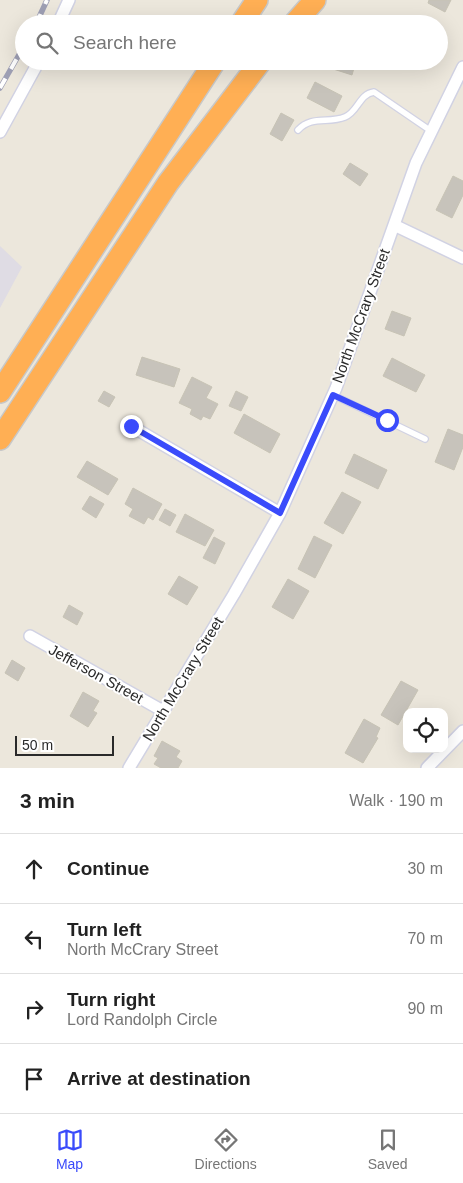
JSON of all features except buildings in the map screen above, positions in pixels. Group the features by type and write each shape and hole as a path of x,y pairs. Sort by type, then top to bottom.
{"highway":[{"path":"247,15 257,0"},
{"path":"302,15 315,0"},
{"path":"0,392 209,70"},
{"path":"0,439 168,183 253,70"}],"street":[{"path":"62,15 68,0"},
{"name":"North McCrary Street","path":"129,768 234,594 280,513 333,395 416,163 463,67"},
{"path":"0,132 34,70"},
{"path":"394,225 463,258"},
{"path":"131,426 280,513"},
{"name":"Jefferson Street","path":"30,636 163,711"},
{"path":"427,768 463,731"}],"lane":[{"path":"298,130 312,120 345,117 353,111 365,96 374,92 431,132"},
{"path":"333,395 425,439"}],"shaded area":[{"path":"0,246 22,267 0,308"}],"railway":[{"path":"40,15 47,0"},
{"path":"0,88 15,62"}],"route":[{"path":"131,426 280,513 333,395 387,420"}]}
